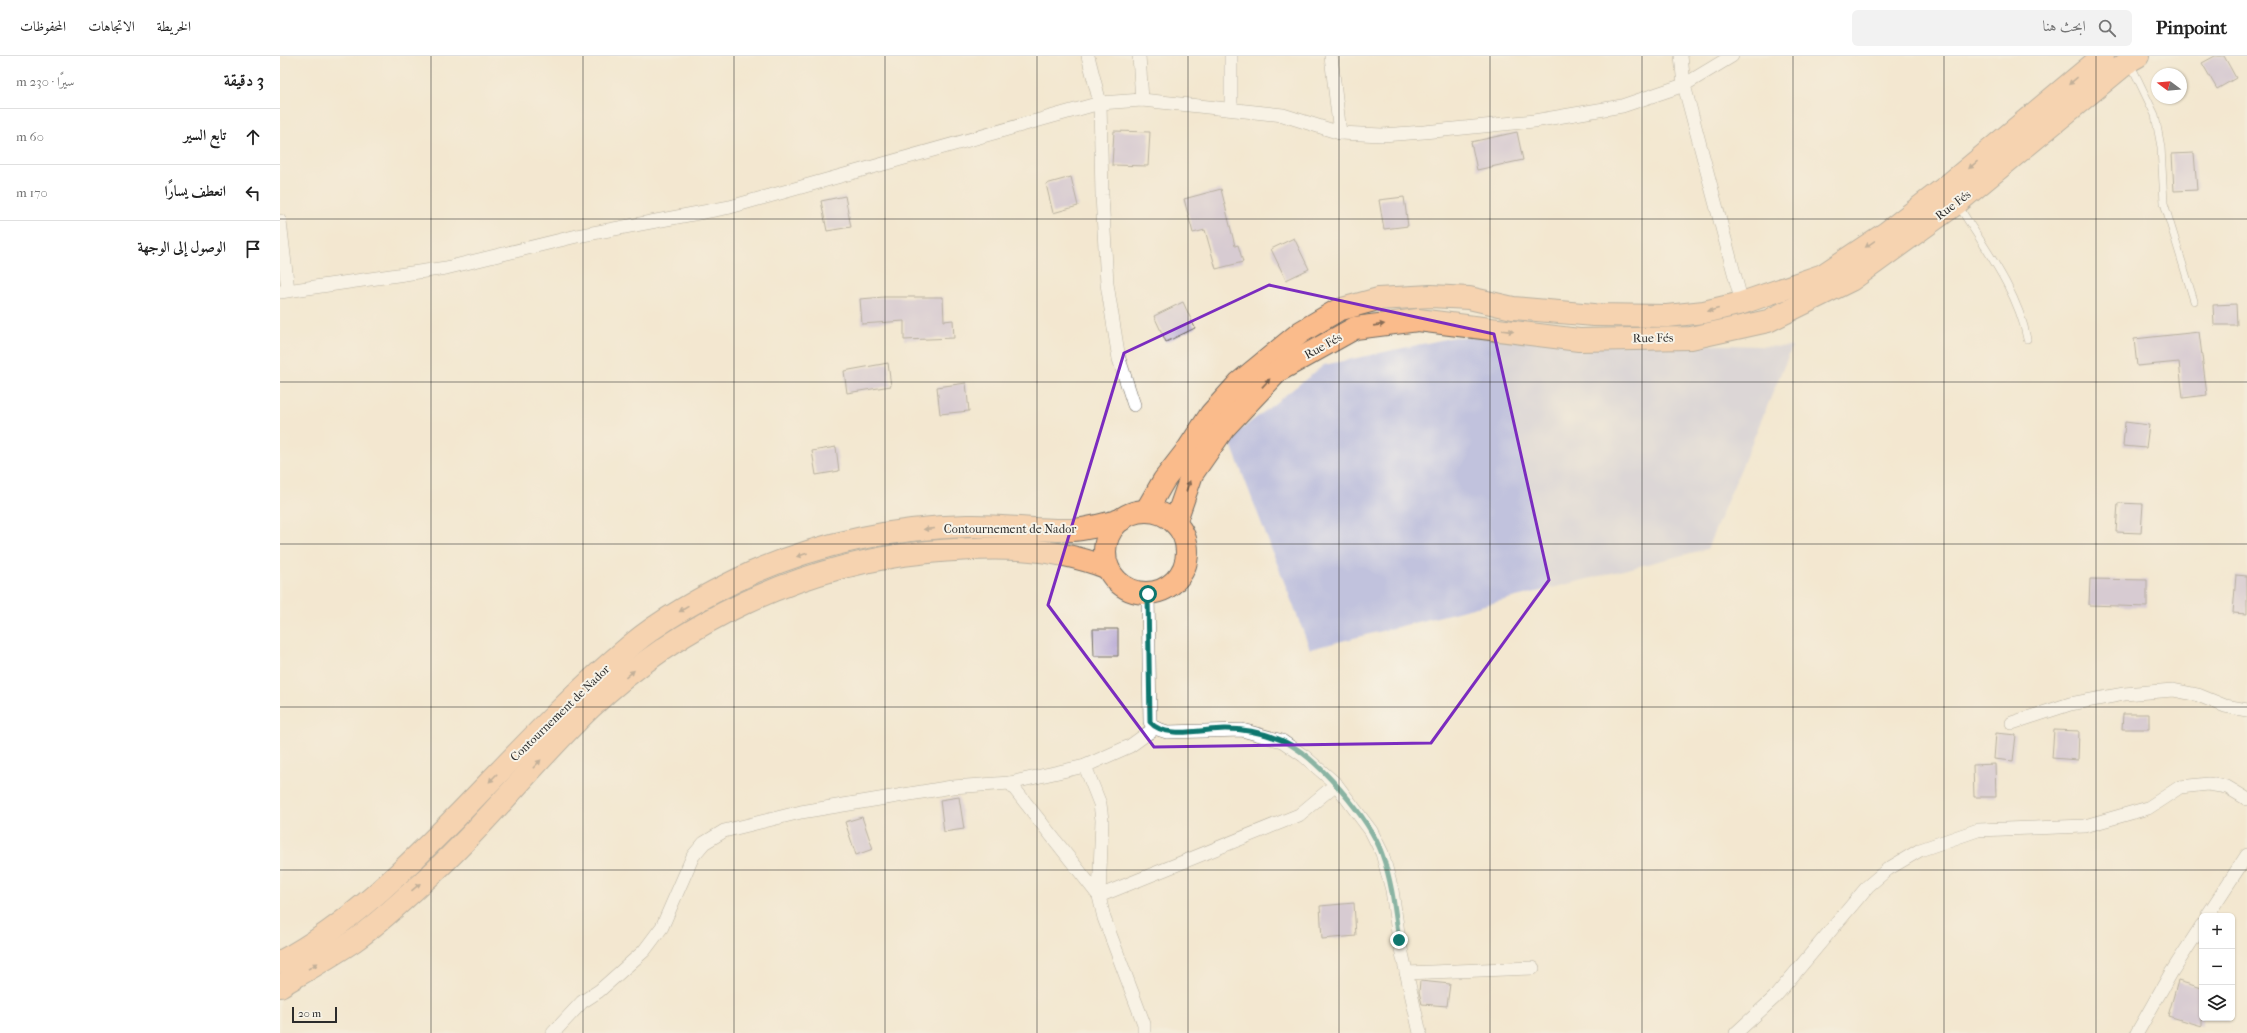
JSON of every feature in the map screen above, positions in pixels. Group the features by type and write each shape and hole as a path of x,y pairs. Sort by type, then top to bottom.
{"highway":[{"name":"Rue Fés","path":"1146,511 1164,480 1188,449 1211,414 1239,383 1301,332 1338,310 1378,299 1431,296 1468,298 1513,308 1594,315 1667,316 1704,312 1742,303 1823,275 1886,233 1947,186 2103,56"},
{"name":"Rue Fés","path":"1175,523 1192,474 1224,428 1278,371 1355,328 1418,320 1579,340 1691,338 1768,321 1851,280 1957,203 2133,58"},
{"path":"1146,511 1162,514 1175,523 1185,539 1187,558 1180,576 1166,588 1148,594 1131,591 1117,582 1108,568 1105,551 1110,534 1121,520 1132,514 1146,511"},
{"name":"Contournement de Nador","path":"280,962 336,925 379,892 422,852 577,693 631,645 660,623 722,587 757,571 825,547 896,532 968,526 1070,530 1121,520"},
{"name":"Contournement de Nador","path":"280,986 357,939 436,870 591,708 644,662 709,620 765,593 831,569 899,554 969,548 1038,550 1068,554 1108,568"}],"street":[{"path":"1088,56 1100,103 1102,195 1107,284 1119,359 1134,405"},
{"path":"1140,56 1142,100"},
{"path":"1231,56 1231,108"},
{"path":"1331,56 1340,133"},
{"path":"1681,56 1684,84 1742,303"},
{"path":"280,221 284,291 446,268 577,236 730,207 1100,103 1142,100 1231,108 1283,115 1340,133 1382,135 1534,121 1622,106 1684,84 1732,56"},
{"path":"1148,594 1148,674 1150,722 1155,728 1172,732 1225,729 1256,733 1282,740 1292,746 1336,784 1366,825 1382,853 1392,890 1406,973 1420,1033"},
{"path":"2012,724 2070,704 2124,694 2172,690 2198,695 2225,706 2247,710"},
{"path":"554,1033 582,1002 599,990 644,951 662,927 693,856 704,843 724,831 809,811 952,787 1010,783 1085,766 1130,746 1155,728"},
{"path":"1085,766 1100,804 1102,820 1099,896 1104,918 1144,1024 1144,1033"},
{"path":"1010,783 1099,896"},
{"path":"1099,896 1299,815 1336,784"},
{"path":"1736,1033 1774,998 1868,886 1888,869 1920,850 1978,830 2085,826 2148,808 2180,787 2208,784 2227,788 2247,799"},
{"path":"2210,913 2247,855"},
{"path":"2137,1033 2171,973 2199,929"},
{"path":"1406,973 1533,968"}],"lane":[{"path":"2133,58 2155,115 2161,147 2164,202 2194,301"},
{"path":"1957,203 2007,286 2025,326 2028,339"}],"highlighted area":[{"path":"1269,285 1494,334 1549,580 1431,743 1154,747 1048,605 1124,353"}],"shaded area":[{"path":"1455,337 1792,347 1707,549 1310,649 1229,439 1324,365"}],"building":[{"path":"2215,56 2224,56 2236,78 2217,89 2202,63"},
{"path":"1114,131 1150,132 1148,166 1112,165"},
{"path":"1517,132 1523,160 1477,170 1471,142"},
{"path":"2194,153 2197,190 2174,191 2172,154"},
{"path":"1071,177 1078,206 1053,213 1046,184"},
{"path":"1221,189 1235,246 1238,245 1243,262 1216,269 1205,230 1193,233 1184,199"},
{"path":"845,196 851,227 827,231 821,201"},
{"path":"1404,197 1408,226 1384,229 1379,200"},
{"path":"1294,238 1309,269 1286,280 1271,249"},
{"path":"884,297 943,297 944,321 953,320 954,338 904,340 904,321 862,324 860,299"},
{"path":"1183,302 1195,328 1166,342 1154,316"},
{"path":"2236,304 2237,325 2214,325 2213,305"},
{"path":"2199,332 2207,395 2183,398 2179,362 2137,366 2134,339"},
{"path":"888,363 891,386 847,393 844,371"},
{"path":"966,383 969,411 940,414 937,387"},
{"path":"2125,422 2149,425 2146,448 2123,446"},
{"path":"836,447 839,471 816,475 812,451"},
{"path":"2118,503 2143,504 2141,533 2116,532"},
{"path":"2236,575 2247,576 2247,614 2233,613"},
{"path":"2090,579 2147,580 2147,607 2089,605"},
{"path":"1093,629 1118,629 1118,656 1094,656"},
{"path":"2123,714 2149,714 2149,729 2122,729"},
{"path":"2054,730 2079,731 2078,760 2052,758"},
{"path":"1996,733 2016,735 2013,761 1994,759"},
{"path":"1995,764 1996,797 1974,797 1973,765"},
{"path":"959,797 964,829 944,832 940,800"},
{"path":"862,817 873,849 856,855 845,822"},
{"path":"1354,903 1356,936 1322,939 1320,906"},
{"path":"1420,981 1450,984 1447,1006 1422,1004 1419,992"},
{"path":"2178,981 2199,987 2199,1021 2202,1021 2202,1026 2168,1016"}],"route":[{"path":"1148,594 1150,722 1155,728 1167,732 1225,729 1242,730 1282,740 1292,746 1336,784 1349,799 1382,853 1392,890 1399,940"}]}
